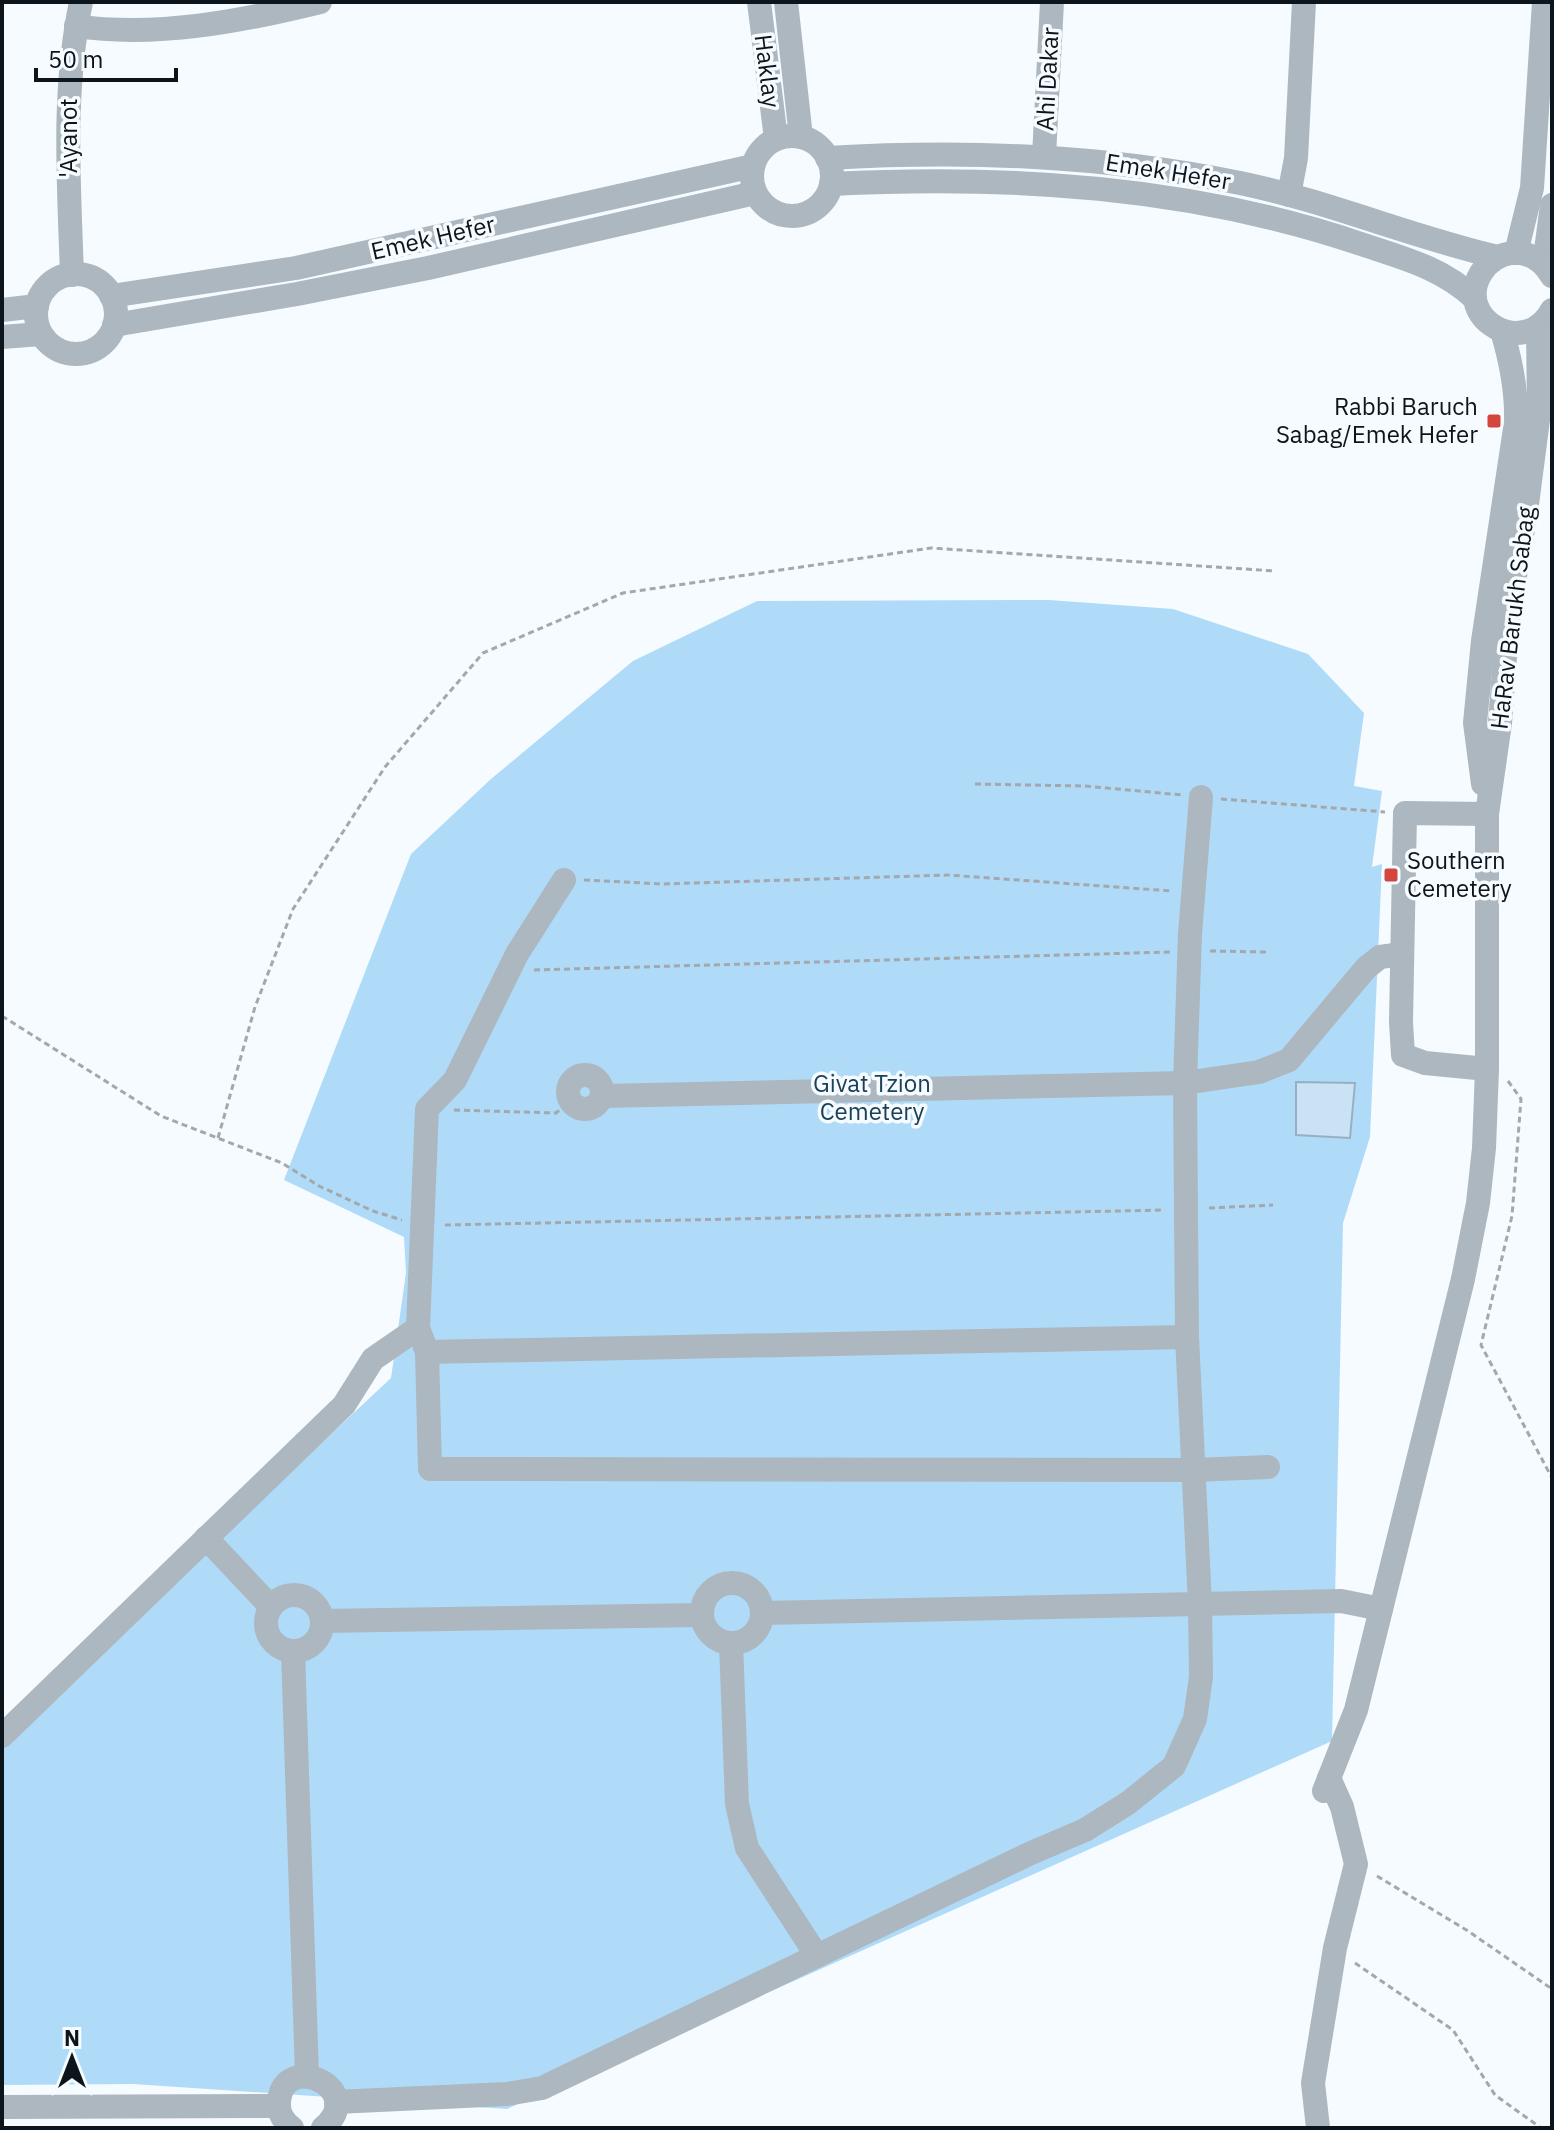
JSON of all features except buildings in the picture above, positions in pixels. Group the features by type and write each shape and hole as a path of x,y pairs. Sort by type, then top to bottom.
{"street":[{"path":"78,14 103,30 142,30 206,23 320,2"},
{"name":"Haklay","path":"759,2 776,139"},
{"name":"Haklay","path":"786,2 801,137"},
{"name":"Ahi Dakar","path":"1044,156 1052,2"},
{"path":"1289,195 1296,158 1304,2"},
{"path":"1475,299 1478,279 1483,270 1507,255 1532,188 1544,2"},
{"name":"'Ayanot","path":"72,275 66,117 78,14"},
{"path":"801,137 820,148 827,158 832,176 829,192 820,205 808,214 791,217 775,214 763,205 755,193 751,176 753,166 763,148 776,139 801,137"},
{"name":"Emek Hefer","path":"827,158 967,153 1044,156 1157,168 1242,183 1332,206 1457,248 1536,258 1548,270"},
{"name":"Emek Hefer","path":"111,296 310,265 753,166"},
{"name":"Emek Hefer","path":"831,184 971,180 1051,183 1153,195 1234,210 1326,232 1445,274 1475,299 1484,319 1502,331"},
{"name":"Emek Hefer","path":"114,325 312,292 755,193"},
{"path":"1548,270 1552,205"},
{"path":"72,275 91,278 104,286 111,296 116,314 114,325 104,343 91,351 76,354 60,351 47,343 41,334 35,314 38,299 47,286 60,278 72,275"},
{"path":"2,310 37,306"},
{"path":"1502,331 1520,333 1545,318"},
{"name":"HaRav Barukh Sabag","path":"1487,814 1500,723 1508,617 1539,412 1545,318"},
{"name":"HaRav Barukh Sabag","path":"1356,1864 1342,1807 1327,1785 1356,1710 1459,1294 1478,1203 1484,1148 1487,814 1475,723 1483,641 1516,422 1511,360 1502,331"},
{"path":"2,337 41,334"},
{"path":"336,2102 507,2094 542,2088 1031,1853 1085,1830 1128,1803 1174,1766 1195,1719 1201,1677 1187,1337 1185,1083 1189,951 1201,797"},
{"path":"1487,814 1405,813 1401,1022 1403,1055 1425,1063 1487,1069"},
{"path":"564,880 509,970 455,1080 427,1109 418,1328 427,1352 430,1469 1194,1470 1268,1467"},
{"path":"570,1101 569,1085 582,1075 597,1080 602,1096 1185,1083 1259,1072 1289,1060 1366,968 1380,957 1402,954"},
{"path":"2,1736 344,1405 373,1359 418,1328"},
{"path":"427,1352 1187,1337"},
{"path":"206,1538 271,1607"},
{"path":"731,1583 741,1584 756,1595 762,1613 753,1635 731,1643 714,1638 703,1624 701,1615 706,1596 731,1583"},
{"path":"286,1596 304,1597 314,1603 322,1621 320,1636 311,1646 293,1651 281,1649 267,1634 265,1624 271,1607 286,1596"},
{"path":"762,1613 1341,1601 1381,1609"},
{"path":"322,1621 701,1615"},
{"path":"731,1643 737,1804 747,1848 817,1956"},
{"path":"293,1651 307,2076"},
{"path":"1318,2128 1313,2083 1335,1948 1356,1864"},
{"path":"292,2128 283,2120 279,2106 285,2087 291,2081 307,2076 328,2085 336,2102 333,2116 323,2128"},
{"path":"2,2107 279,2106"}],"path":[{"path":"218,1138 255,1007 293,909 385,767 483,653 623,593 931,548 1275,571"},
{"path":"564,880 662,884 948,875 1193,892"},
{"path":"509,970 1189,951 1266,952"},
{"path":"2,1016 161,1116 282,1163 319,1186 373,1211 424,1226 1273,1205"},
{"path":"1487,1069 1511,1083 1521,1099 1512,1216 1481,1345 1552,1478"},
{"path":"427,1109 556,1113 570,1101"},
{"path":"1356,1864 1468,1931 1552,1989"},
{"path":"1335,1948 1453,2030 1495,2095 1541,2128"}],"green space":[{"name":"Givat Tzion Cemetery","path":"1049,600 1173,609 1308,654 1364,713 1354,786 1382,791 1372,867 1382,864 1370,1137 1343,1223 1332,1741 507,2109 133,2084 2,2085 2,1742 391,1378 406,1273 404,1237 284,1180 411,854 491,779 633,661 757,601"}],"place":[{"name":"Rabbi Baruch Sabag/Emek Hefer","path":"1494,421"},
{"name":"Southern Cemetery","path":"1391,875"}]}
